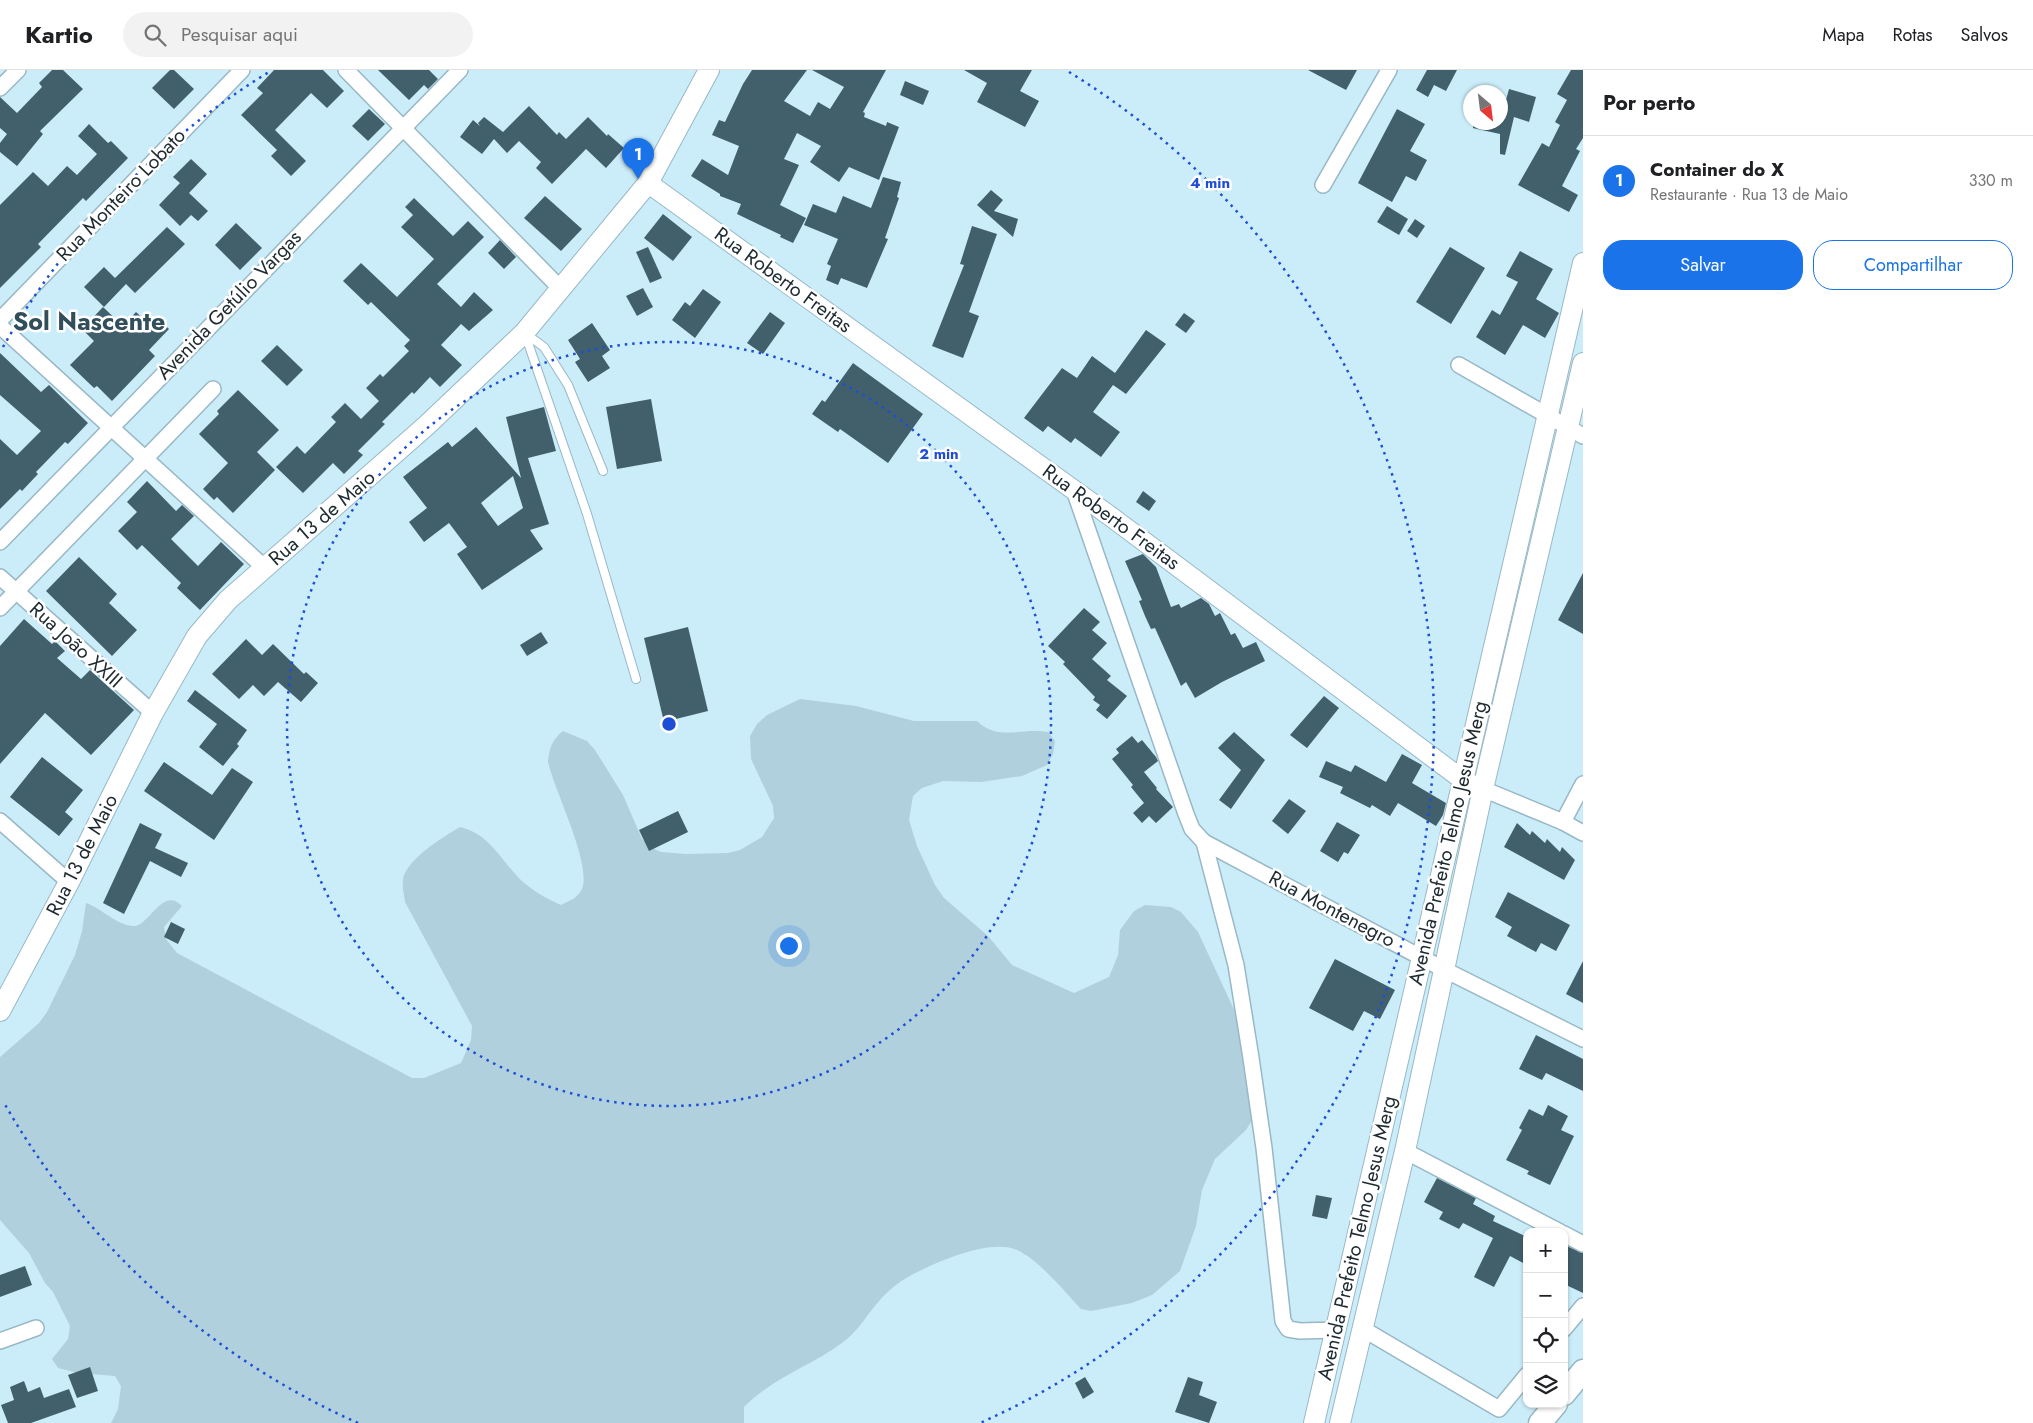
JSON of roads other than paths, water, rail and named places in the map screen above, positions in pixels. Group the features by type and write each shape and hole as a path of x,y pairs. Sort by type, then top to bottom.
{"main road":[{"name":"Rua 13 de Maio","path":"0,1012 69,882 153,713 197,636 228,600 427,425 524,333 648,183 710,70"},
{"name":"Avenida Prefeito Telmo Jesus Merg","path":"1314,1423 1583,263"},
{"name":"Avenida Prefeito Telmo Jesus Merg","path":"1340,1423 1405,1151 1483,789 1576,432 1583,363"},
{"path":"1540,1423 1553,1408"}],"street":[{"path":"0,88 18,70"},
{"name":"Rua Monteiro Lobato","path":"0,320 242,70"},
{"path":"346,70 561,289"},
{"name":"Avenida Getúlio Vargas","path":"0,542 460,70"},
{"path":"1322,185 1390,70"},
{"name":"Rua Roberto Freitas","path":"648,183 1074,490 1463,780 1563,822 1583,833"},
{"path":"0,326 265,568"},
{"path":"1459,365 1576,432"},
{"path":"0,608 213,389"},
{"name":"Rua Montenegro","path":"1074,490 1192,829 1204,842 1583,1039"},
{"name":"Rua João XXIII","path":"0,577 153,713"},
{"path":"1563,822 1583,784"},
{"path":"0,821 69,882"},
{"path":"1204,842 1236,965 1244,1012 1264,1148 1283,1321 1288,1328 1300,1331 1335,1330"},
{"path":"1405,1151 1552,1228"},
{"path":"1568,1236 1583,1244"},
{"path":"1568,1324 1583,1306"},
{"path":"0,1341 36,1328"},
{"path":"1363,1329 1499,1409 1523,1380"}],"lane":[{"path":"524,333 544,347 568,385 603,472"},
{"path":"524,333 587,514 636,679"}],"place":[{"name":"Container do X","path":"638,179"}],"district":[{"name":"Sol Nascente","path":"89,321"}]}
